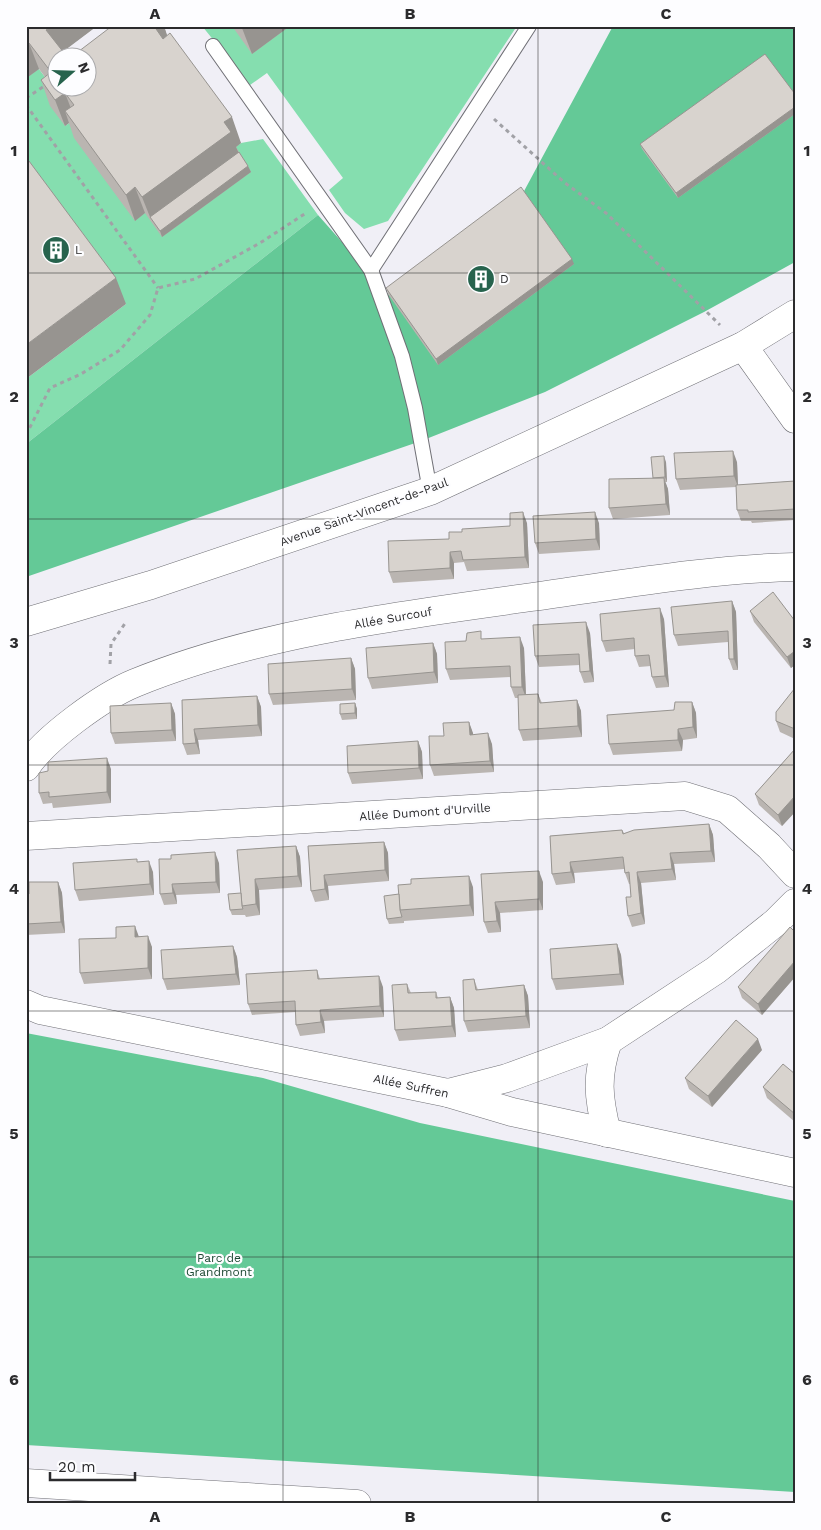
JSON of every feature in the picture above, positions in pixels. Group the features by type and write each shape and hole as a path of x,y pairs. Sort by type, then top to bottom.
{"main road":[{"name":"Avenue Saint-Vincent-de-Paul","path":"26,622 151,585 430,491 743,346 795,314"},
{"path":"743,346 795,419"},
{"name":"Allée Surcouf","path":"26,767 51,741 113,694 169,670 225,652 265,642 379,620 620,584 795,567"},
{"name":"Allée Dumont d'Urville","path":"26,836 685,796 727,809 769,846 795,874"},
{"path":"448,1093 507,1078 608,1041 716,970 776,922 795,903"},
{"name":"Allée Suffren","path":"26,1004 40,1010 448,1093 512,1112 795,1173"},
{"path":"607,1133 599,1091 600,1066 608,1041"},
{"path":"26,1483 357,1504"}],"lane":[{"path":"371,270 529,26"},
{"path":"213,46 371,270 402,356 415,408 430,491"}],"path":[{"path":"26,98 48,84"},
{"path":"26,106 158,288"},
{"path":"478,106 565,183 606,213 704,312 743,346"},
{"path":"158,288 195,278 260,244 323,201"},
{"path":"26,435 50,388 81,374 120,350 150,315 158,288"},
{"path":"113,694 109,669 111,644 151,585"}],"green space":[{"path":"202,26 517,26 388,221 364,229 345,213 329,190 343,178 267,73 250,85"},
{"path":"613,26 795,26 795,262 704,312 545,392 421,441 26,577 26,444 318,215 388,294 523,193"},
{"path":"39,69 48,81 48,98 61,99 65,126 75,119 75,138 135,220 241,143 263,139 318,215 26,444 26,379 126,304 26,196 26,74"},
{"name":"Parc de Grandmont","path":"26,1033 263,1078 420,1123 795,1201 795,1492 26,1445"}],"building":[{"path":"26,26 52,26 46,30 60,48 48,48 48,68 29,43 26,45"},
{"path":"112,26 154,26 163,39 170,33 232,117 224,122 231,132 142,197 135,187 126,195 65,111 74,105 69,98 98,98 98,48 83,48"},
{"path":"765,54 795,94 795,107 676,193 640,144"},
{"path":"48,74 48,90 41,80"},
{"path":"239,152 248,166 160,231 150,217"},
{"name":"L","path":"29,161 116,278 26,345 26,162"},
{"name":"D","path":"521,187 572,259 436,359 386,288"},
{"path":"733,451 734,476 676,479 674,453"},
{"path":"664,456 665,477 653,478 651,457"},
{"path":"664,478 666,504 609,508 609,479"},
{"path":"795,481 795,509 748,512 748,510 737,510 736,485"},
{"path":"523,512 525,557 463,560 461,551 450,552 450,568 389,572 388,541 449,539 449,532 462,532 462,529 510,526 510,513"},
{"path":"595,512 596,539 535,543 533,516"},
{"path":"773,592 795,621 795,651 787,657 750,611"},
{"path":"732,601 734,659 729,659 728,631 674,635 671,607"},
{"path":"660,608 665,676 652,677 649,655 635,656 634,638 602,641 600,614"},
{"path":"586,622 590,671 580,672 579,654 535,656 533,625"},
{"path":"481,631 481,639 520,637 522,687 511,687 510,666 446,669 445,642 466,641 467,633"},
{"path":"433,643 434,672 368,678 366,648"},
{"path":"351,658 352,689 269,694 268,664"},
{"path":"795,688 795,729 776,721 776,712"},
{"path":"538,694 540,703 577,700 578,726 519,730 518,695"},
{"path":"257,696 258,725 194,729 196,743 183,744 182,700"},
{"path":"675,702 692,702 693,727 678,729 678,740 609,744 607,715 674,710"},
{"path":"171,703 172,730 111,733 110,706"},
{"path":"355,703 355,713 340,714 340,704"},
{"path":"469,722 470,735 488,733 490,761 430,765 429,736 444,736 443,723"},
{"path":"418,741 419,768 348,773 347,746"},
{"path":"795,749 795,796 778,815 755,794"},
{"path":"107,758 107,792 49,797 49,792 39,793 39,773 48,771 48,762"},
{"path":"709,824 711,851 670,853 672,869 637,872 641,913 628,916 626,897 631,897 629,872 625,873 623,857 570,862 571,872 552,874 550,836 622,830 623,834 634,830"},
{"path":"384,842 385,870 324,875 325,889 311,891 308,846"},
{"path":"296,846 298,876 255,879 256,904 242,906 237,850"},
{"path":"215,852 216,882 172,884 173,893 160,894 159,859 171,859 171,855"},
{"path":"137,859 137,862 149,861 150,884 75,890 73,863"},
{"path":"539,871 539,899 495,902 497,921 484,922 481,874"},
{"path":"469,876 470,905 400,910 398,885 411,884 411,879"},
{"path":"29,882 58,882 61,922 26,924 26,894 29,894"},
{"path":"241,893 243,909 230,910 228,894"},
{"path":"399,894 402,917 387,919 384,896"},
{"path":"135,926 135,937 148,936 148,968 80,973 79,939 116,938 116,927"},
{"path":"790,927 795,932 795,961 758,1004 738,987"},
{"path":"617,944 620,974 552,979 550,949"},
{"path":"233,946 236,974 163,979 161,950"},
{"path":"317,970 318,979 379,976 380,1006 320,1010 321,1022 296,1025 295,1001 248,1004 246,974"},
{"path":"474,979 476,990 524,985 526,1016 464,1021 463,980"},
{"path":"407,984 408,993 436,992 436,998 450,997 452,1026 395,1030 392,985"},
{"path":"736,1020 758,1039 708,1096 685,1078"},
{"path":"783,1064 795,1074 795,1114 763,1087"}],"place":[{"name":"L","path":"56,250"},
{"name":"D","path":"481,279"}]}
